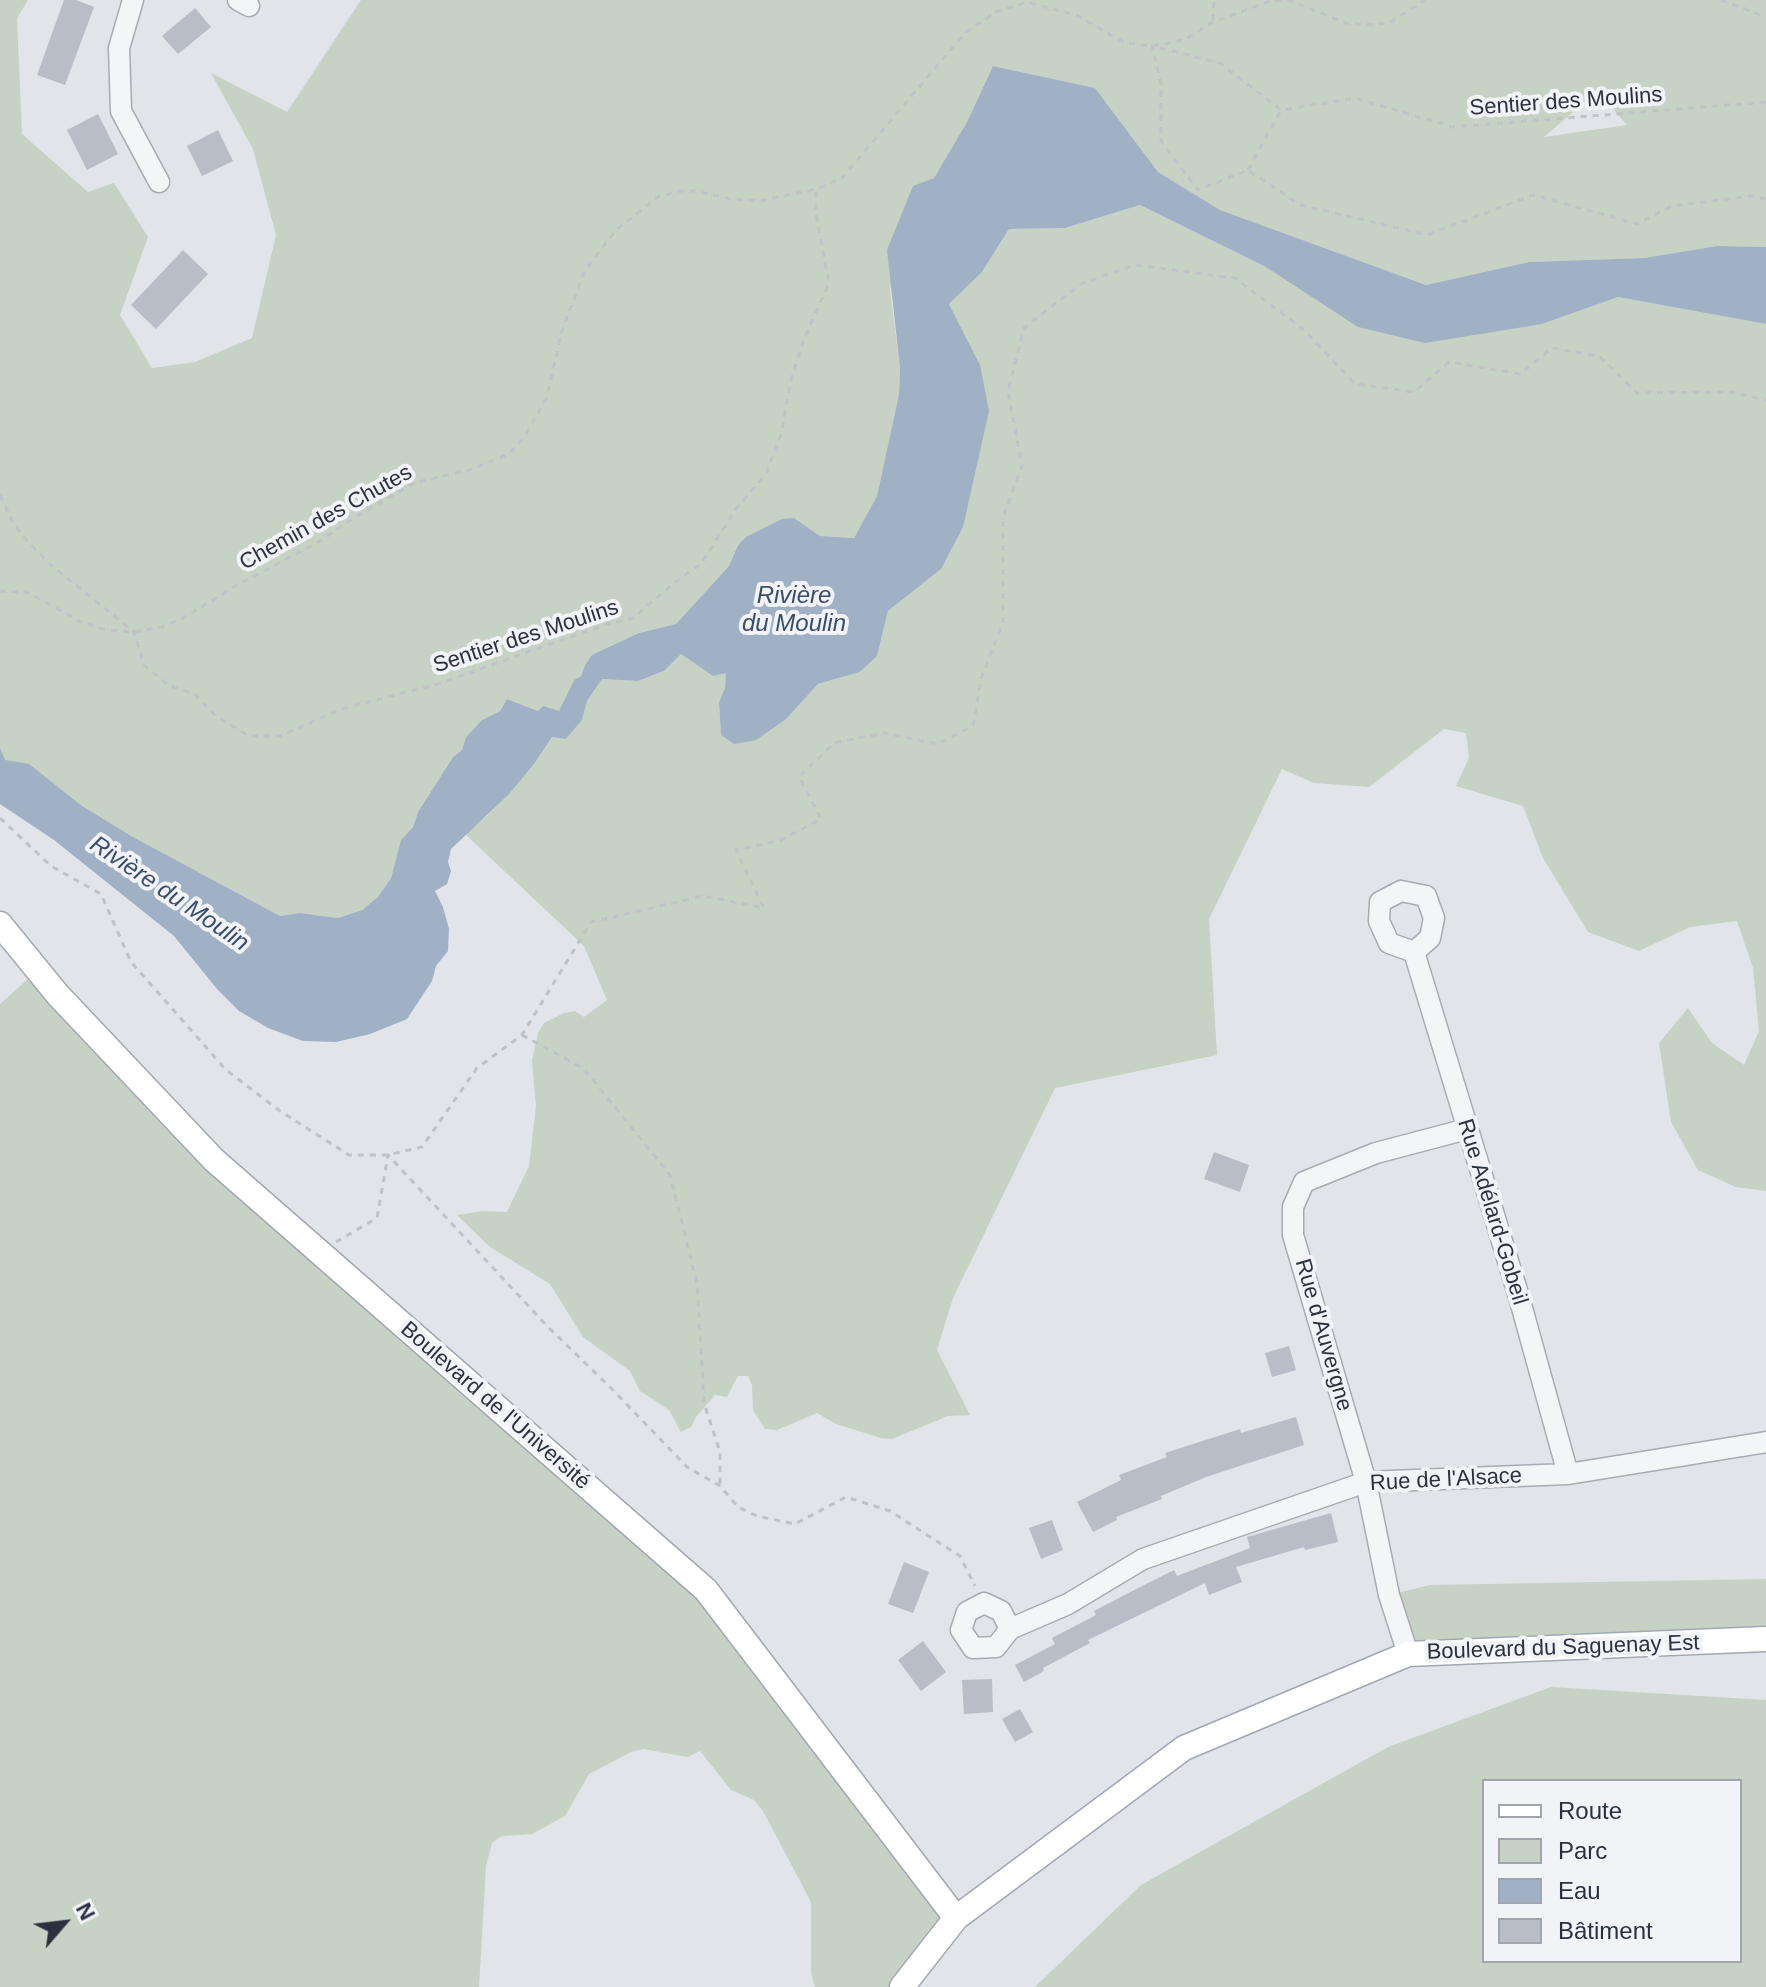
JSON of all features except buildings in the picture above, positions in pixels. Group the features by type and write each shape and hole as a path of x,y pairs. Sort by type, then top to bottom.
{"main road":[{"name":"Boulevard de l'Université","path":"0,924 58,995 214,1160 706,1590 956,1918"},
{"name":"Boulevard du Saguenay Est","path":"902,1987 956,1918 1184,1748 1408,1654 1766,1639"}],"street":[{"path":"133,0 119,48 121,111 159,182"},
{"name":"Rue Adélard-Gobeil","path":"1414,952 1519,1297 1568,1474"},
{"name":"Rue d'Auvergne","path":"1408,1654 1389,1595 1366,1482 1293,1235 1293,1207 1304,1182 1376,1153 1467,1129"},
{"name":"Rue de l'Alsace","path":"984,1603 967,1612 961,1630 973,1648 996,1647 1010,1629 1068,1604 1143,1559 1366,1482 1568,1474 1766,1442"},
{"path":"984,1603 1001,1611 1010,1629"}],"path":[{"path":"1213,22 1214,0"},
{"name":"Chemin des Chutes","path":"0,591 27,592 81,622 107,630 134,632 162,627 317,543 414,483 469,470 509,454 523,439 547,397 561,333 585,270 617,229 658,197 680,191 759,201 817,189 842,178 965,33 996,12 1027,2 1078,16 1125,43 1152,46 1184,40 1213,22 1270,1 1288,0 1346,23 1389,23 1425,0"},
{"path":"1721,0 1766,17"},
{"path":"1152,46 1220,63 1281,110 1248,170 1198,190 1161,141 1161,84 1152,46"},
{"name":"Sentier des Moulins","path":"1281,110 1355,98 1453,127 1766,102"},
{"path":"1248,170 1300,205 1427,235 1533,195 1638,224 1672,206 1751,196 1766,199"},
{"name":"Sentier des Moulins","path":"134,632 144,665 168,685 196,695 216,716 249,736 280,736 341,709 438,684 607,624 633,618 701,564 736,509 766,474 781,434 790,384 804,339 829,283 816,214 817,189"},
{"path":"0,818 51,866 101,894 131,962 226,1070 280,1111 349,1155 388,1155 422,1147 477,1068 522,1035 591,922 703,896 764,908 736,850 781,840 821,819 799,777 834,743 884,733 938,744 973,726 981,679 1003,622 1003,517 1022,466 1008,391 1024,328 1081,284 1134,265 1235,278 1304,330 1355,384 1414,392 1449,362 1520,374 1552,348 1599,356 1637,393 1732,392 1766,400"},
{"path":"0,495 15,526 29,543 51,565 134,632"},
{"path":"522,1035 584,1069 670,1175 697,1284 704,1403 720,1452 720,1486"},
{"path":"319,1251 377,1218 388,1155"},
{"path":"388,1155 548,1327 687,1467 720,1486 738,1507 757,1516 795,1524 846,1497 890,1511 960,1556 984,1603"}],"green space":[{"path":"0,0 28,0 17,18 22,134 88,192 114,183 148,237 120,315 152,368 195,362 252,338 276,235 253,149 211,73 287,112 361,0 1766,0 1766,247 1717,246 1644,258 1529,262 1426,285 1220,210 1158,172 1095,88 993,66 967,122 934,178 890,289 900,368 899,394 877,496 854,538 820,536 794,518 738,544 729,566 676,624 639,633 585,665 559,711 538,711 507,699 500,711 482,720 466,737 462,750 453,757 418,812 413,827 401,840 391,878 378,897 362,910 338,918 300,913 280,916 133,837 4,760 0,748","holes":["1598,91 1627,125 1544,137"]},
{"path":"1140,205 1266,267 1542,324 1618,297 1766,324 1766,1191 1736,1187 1698,1170 1671,1122 1659,1043 1688,1008 1712,1043 1744,1065 1759,1031 1753,968 1737,921 1690,927 1639,951 1588,932 1543,858 1523,806 1456,786 1469,758 1466,733 1444,729 1369,787 1314,783 1282,769 1209,919 1217,1055 1055,1088 953,1298 937,1350 970,1415 948,1416 892,1439 836,1424 817,1413 777,1430 765,1429 753,1410 752,1385 748,1376 738,1376 727,1397 715,1395 691,1427 681,1432 669,1410 640,1391 630,1371 583,1337 550,1284 490,1247 457,1215 483,1211 507,1212 529,1166 536,1106 532,1060 538,1033 544,1023 564,1013 575,1011 584,1017 607,1000 584,946 465,834 489,814 535,764 552,737 566,739 582,720 587,701 602,679 638,681 664,671 681,654 713,676 727,672 719,702 721,734 734,744 786,719 818,684 860,672 877,656 888,611 941,569 980,365 949,304 982,272 1009,229 1065,228"},
{"path":"38,970 214,1160 706,1590 956,1918 902,1987 815,1987 811,1973 811,1902 763,1811 754,1800 731,1790 700,1751 688,1757 643,1749 589,1774 565,1816 532,1834 502,1836 492,1843 486,1866 479,1987 0,1987 0,1004"},
{"path":"1766,1579 1766,1639 1408,1654 1389,1595 1430,1585"},
{"path":"1551,1687 1766,1700 1766,1987 1035,1987 1141,1885 1388,1747"}],"water":[{"name":"Rivière du Moulin","path":"993,66 1095,88 1158,172 1220,210 1426,285 1529,262 1644,258 1717,246 1766,247 1766,324 1618,297 1542,324 1425,343 1358,327 1266,267 1140,205 1065,228 1009,229 982,272 949,304 980,365 989,411 963,527 941,569 888,611 877,656 860,672 818,684 786,719 756,740 734,744 721,735 719,702 725,688 726,673 713,676 681,654 664,671 638,681 602,679 587,701 582,720 566,739 552,737 508,795 451,849 448,862 451,871 447,884 435,891 449,929 448,951 436,966 432,981 407,1019 370,1034 336,1042 303,1041 268,1028 239,1011 174,936 54,840 0,804 0,748 5,760 29,764 82,806 133,837 280,916 300,913 338,918 362,910 378,897 391,878 401,840 413,827 418,812 453,757 462,750 466,737 482,720 500,711 507,699 538,711 543,706 559,711 574,680 581,676 592,655 639,633 676,624 729,566 738,545 746,537 782,519 794,518 820,536 854,538 877,496 899,394 900,368 887,250 913,186 934,178 967,122"}]}
